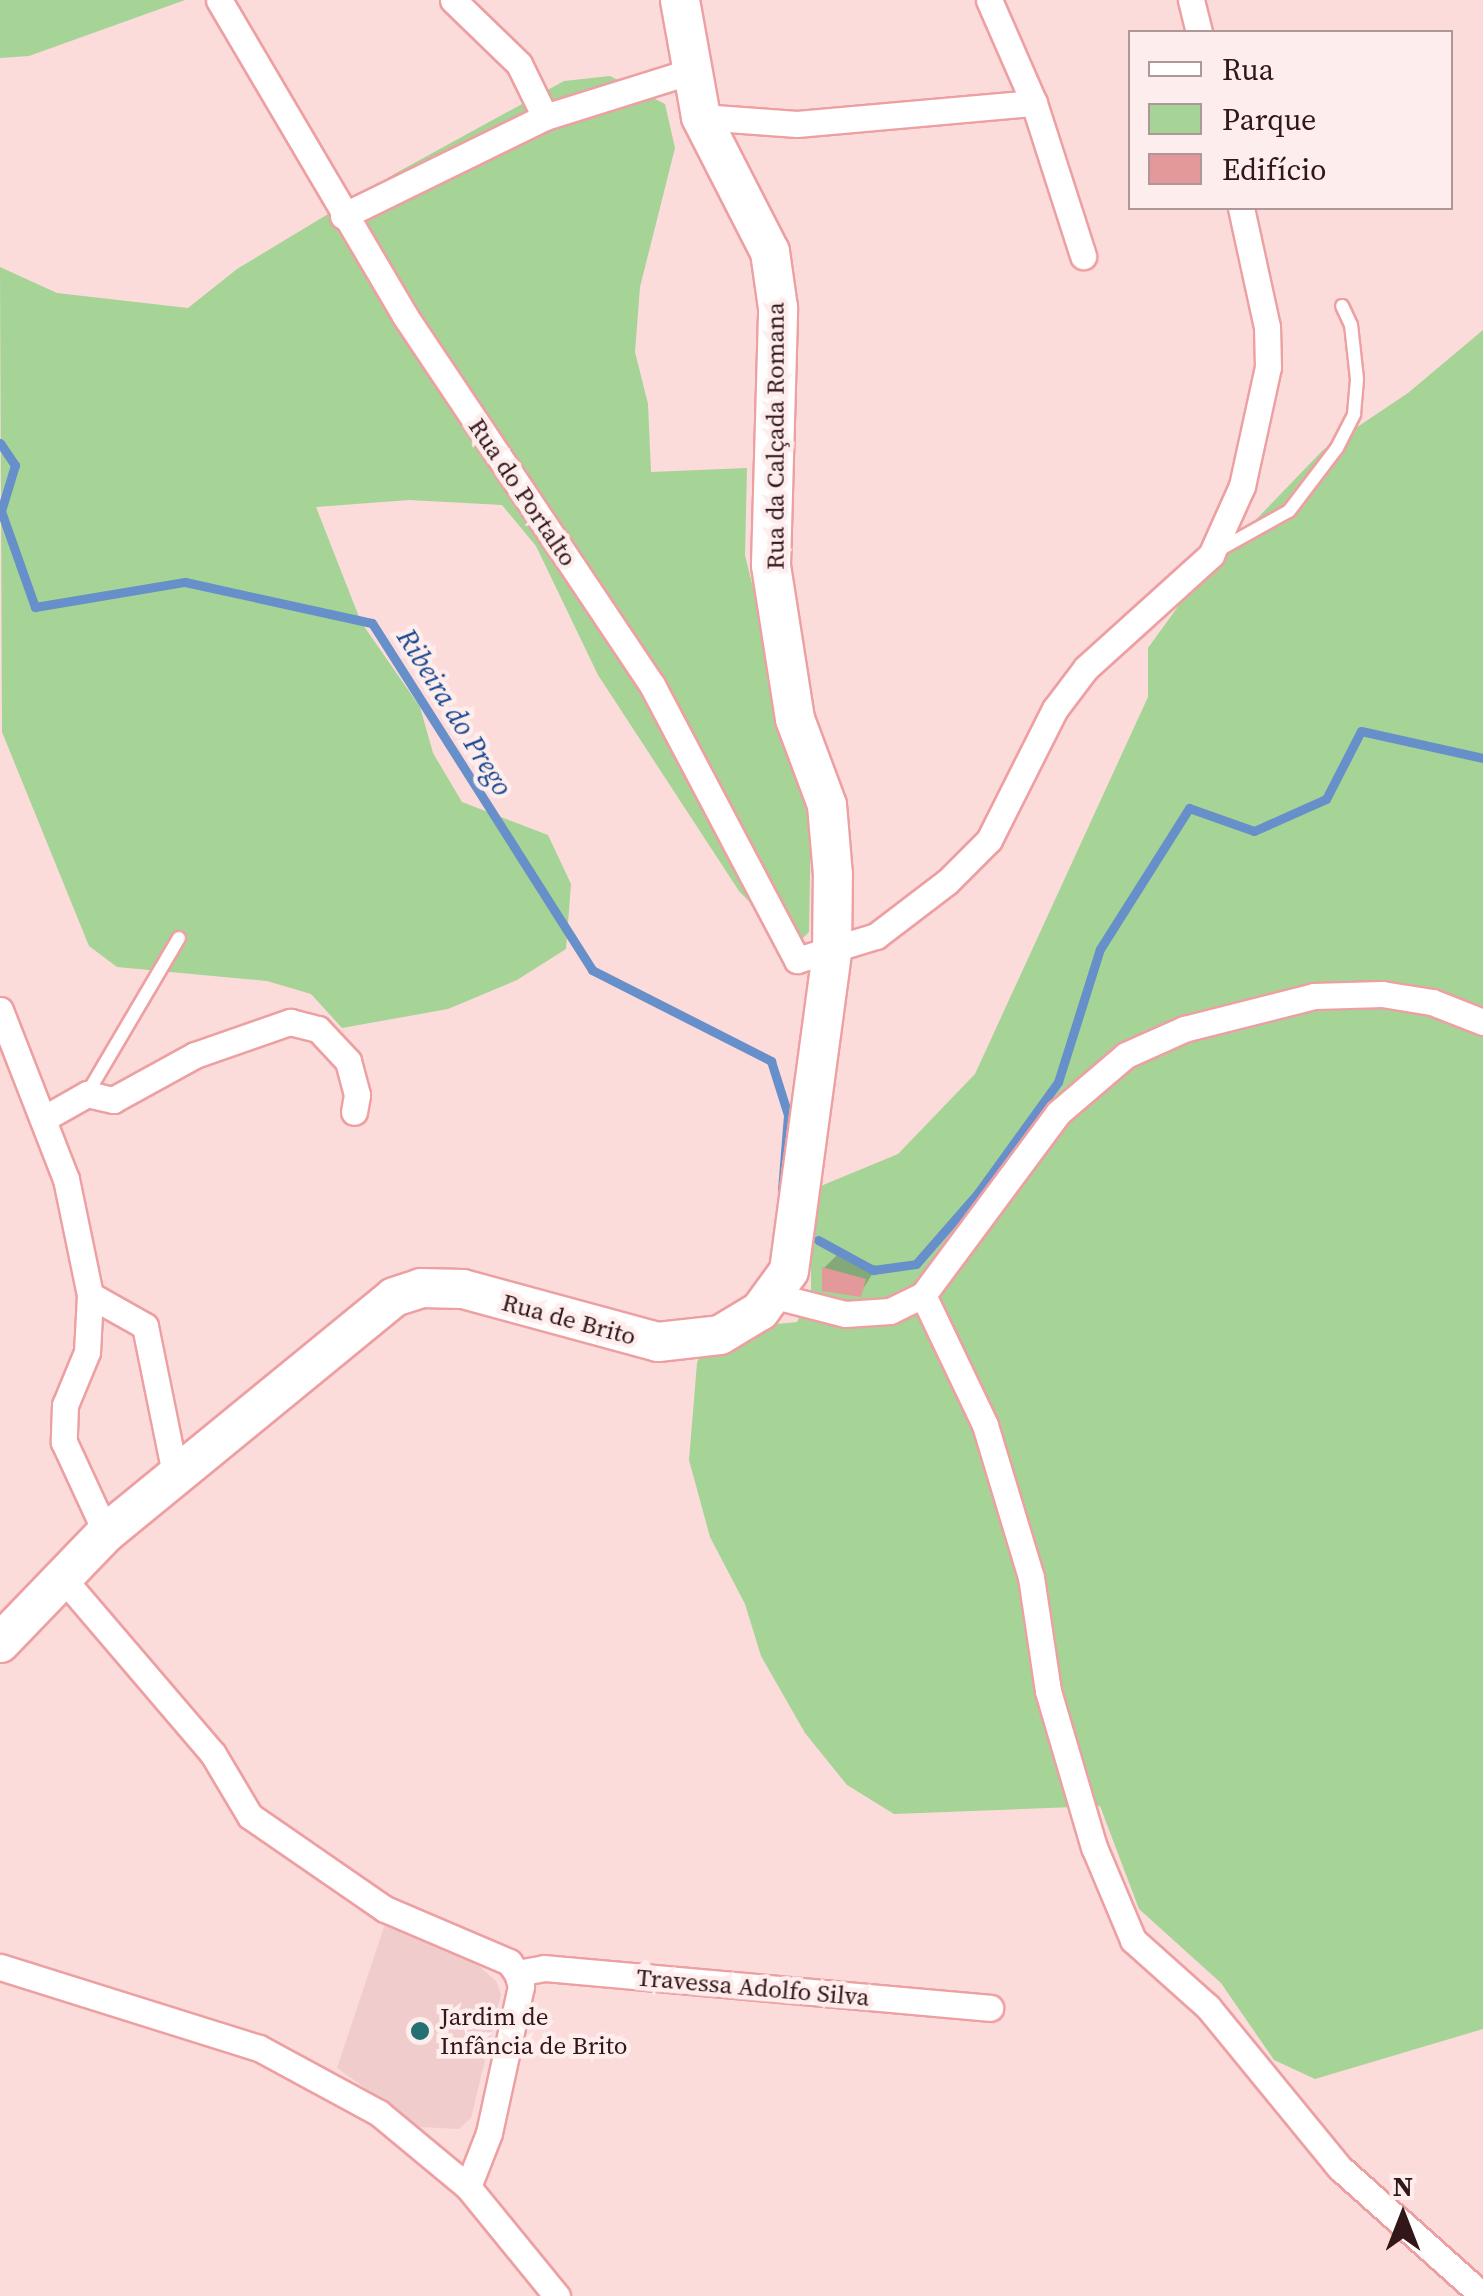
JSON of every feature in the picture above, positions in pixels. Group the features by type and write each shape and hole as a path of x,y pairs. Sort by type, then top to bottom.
{"street":[{"name":"Rua do Portalto","path":"219,0 343,216 652,685 797,960 832,952"},
{"path":"452,0 519,64 545,117"},
{"name":"Rua da Calçada Romana","path":"680,0 689,72 700,117 770,252 778,308 771,565 795,718 827,805 832,952 789,1271 771,1295"},
{"path":"989,0 1034,102 1084,256"},
{"path":"1191,0 1198,30"},
{"path":"343,216 545,117 689,72"},
{"path":"700,117 797,124 1034,102"},
{"path":"832,952 876,936 989,840 1055,709 1086,668 1211,555 1242,486 1268,367 1267,327 1242,210"},
{"path":"771,1295 845,1314 890,1311 924,1295 1058,1113 1126,1055 1184,1030 1314,996 1382,994 1432,1002 1483,1022"},
{"path":"0,1010 66,1179 90,1295 88,1352 66,1405 64,1442 106,1532"},
{"path":"43,1119 87,1094 113,1100 195,1054 290,1022 318,1029 348,1060 357,1095 354,1112"},
{"name":"Rua de Brito","path":"0,1644 106,1532 394,1297 422,1288 462,1289 658,1342 720,1335 760,1311 771,1295"},
{"path":"90,1295 145,1326 176,1478"},
{"path":"924,1295 985,1425 1031,1578 1053,1708 1094,1847 1133,1940 1208,2007 1340,2168 1483,2296"},
{"path":"61,1576 213,1754 250,1816 385,1909 509,1962 518,1973 521,1986 489,2133 468,2187"},
{"path":"0,1967 259,2048 379,2113 468,2187 557,2296"},
{"name":"Travessa Adolfo Silva","path":"518,1973 544,1968 990,2008"}],"lane":[{"path":"1211,555 1289,510 1337,448 1354,414 1358,379 1352,325 1342,306"},
{"path":"87,1094 179,938"}],"shaded area":[{"name":"Jardim de Infância de Brito","path":"386,1921 466,1954 496,1981 501,1994 471,2118 459,2129 420,2127 337,2068"}],"green space":[{"path":"0,0 185,0 29,56 0,58"},
{"path":"610,76 665,104 675,148 640,287 635,352 648,404 651,472 747,468 745,555 811,823 809,932 794,947 739,891 598,675 536,546 502,505 409,500 316,507 361,622 420,707 433,753 462,802 548,835 571,884 566,949 517,980 448,1009 342,1028 311,994 267,981 117,967 89,946 2,732 0,267 57,293 188,308 237,269 396,173 564,81"},
{"path":"1483,330 1483,2029 1315,2079 1274,2060 1221,1983 1139,1909 1100,1806 894,1814 847,1785 805,1733 761,1656 745,1604 710,1537 689,1460 697,1363 709,1331 797,1322 811,1295 811,1190 898,1154 975,1074 1148,697 1148,648 1195,583 1323,450 1408,393"}],"building":[{"path":"822,1267 866,1279 861,1297 822,1291"}],"waterway":[{"name":"Ribeira do Prego","path":"0,443 15,465 1,511 35,607 185,582 372,623 592,970 771,1061 788,1115 782,1189"},
{"name":"Ribeira do Prego","path":"818,1240 873,1270 916,1264 978,1193 1058,1082 1100,949 1189,808 1254,831 1326,799 1361,731 1483,758"}],"place":[{"name":"Jardim de Infância de Brito","path":"420,2031"}]}
